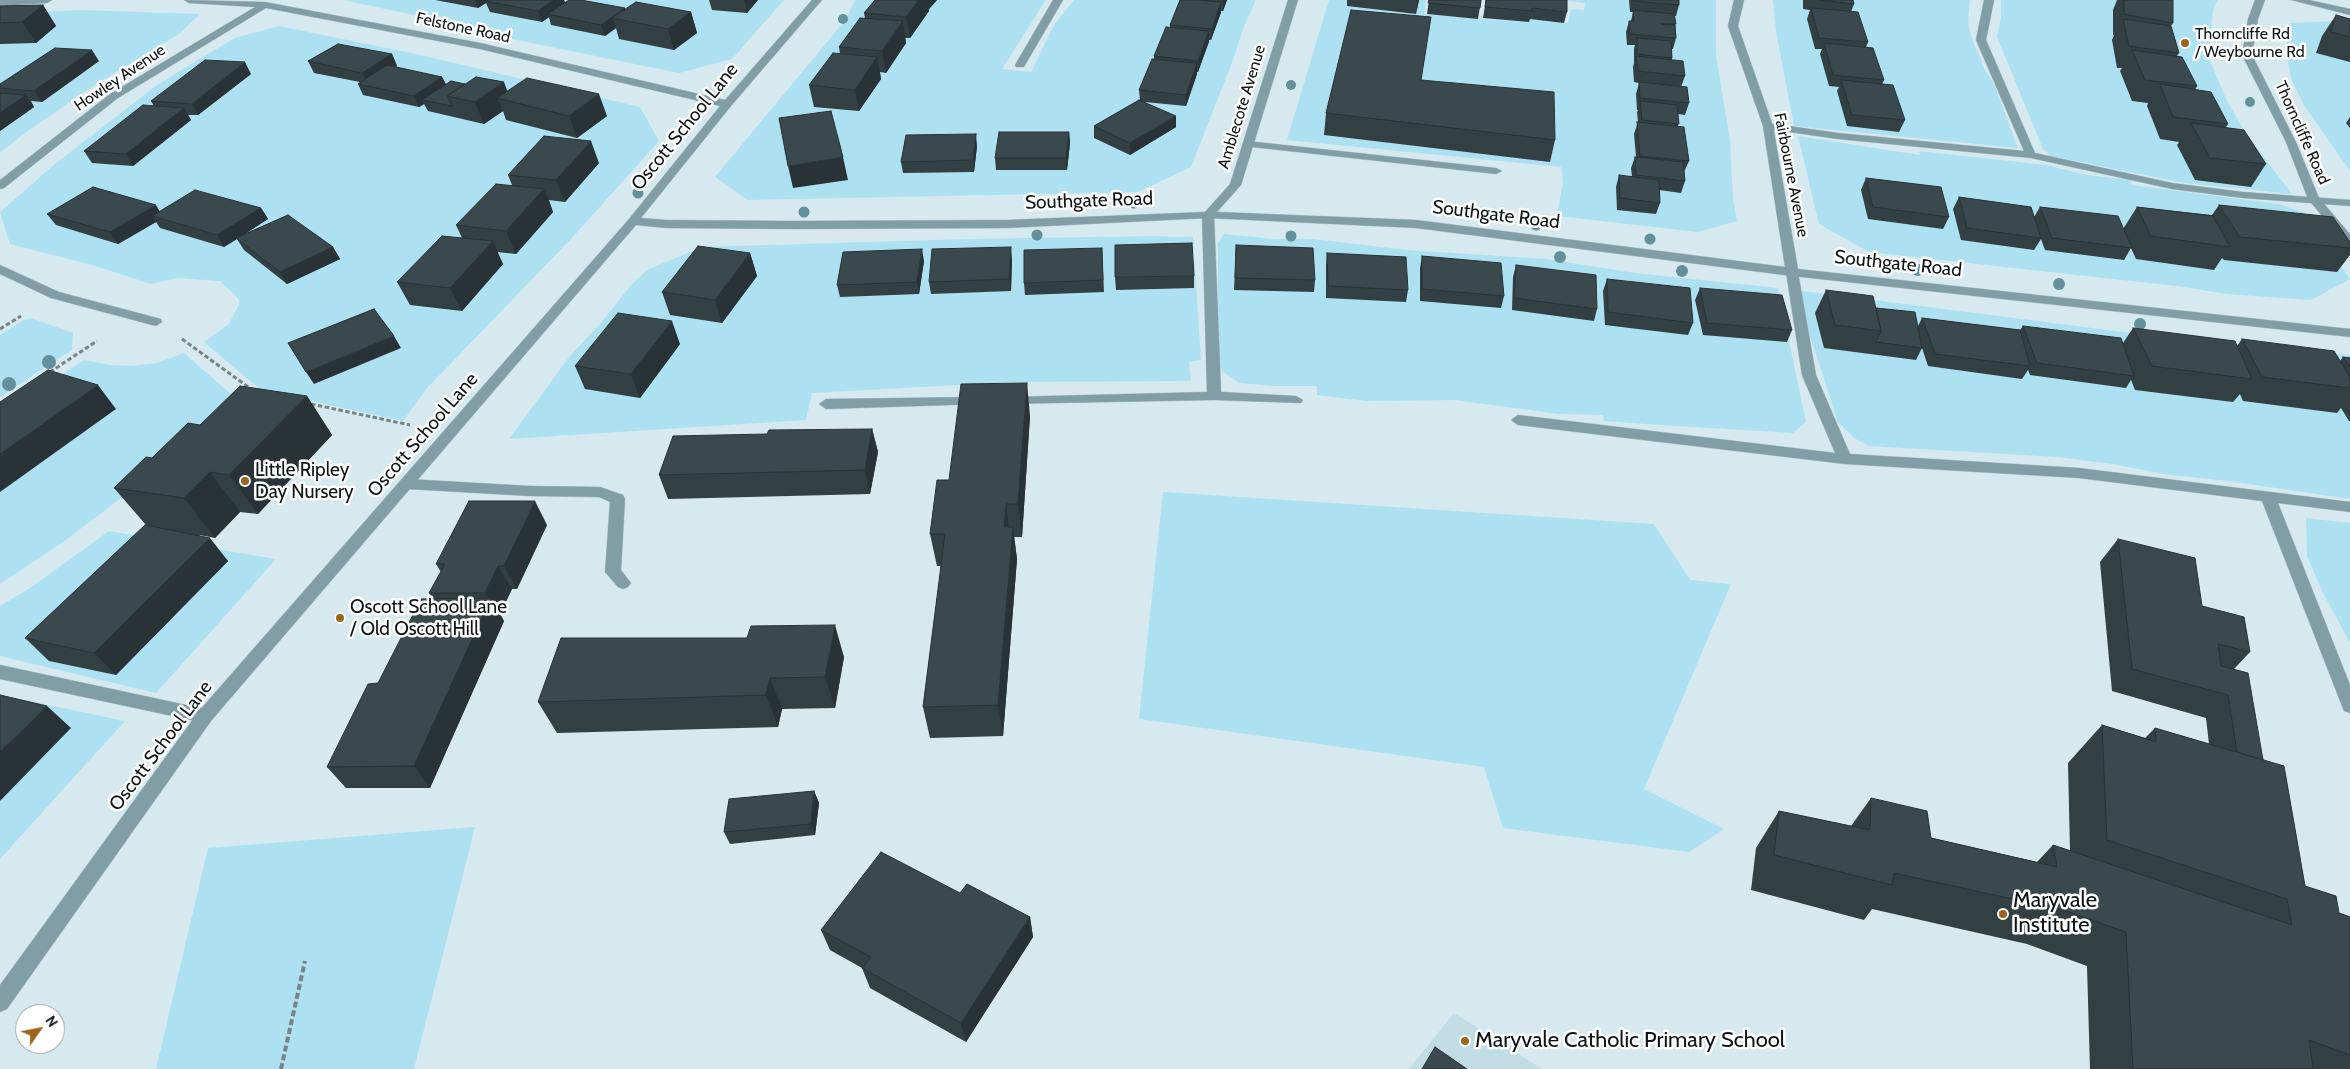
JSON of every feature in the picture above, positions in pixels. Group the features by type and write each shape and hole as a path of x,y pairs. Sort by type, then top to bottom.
{"street":[{"path":"0,3 47,0"},
{"name":"Felstone Road","path":"189,0 265,5 480,46 727,104"},
{"name":"Oscott School Lane","path":"0,1002 205,716 634,221 727,104 817,0"},
{"path":"1020,65 1058,0"},
{"name":"Amblecote Avenue","path":"1208,215 1234,185 1293,0"},
{"name":"Fairbourne Avenue","path":"1739,0 1733,26 1768,126 1809,375 1844,459"},
{"path":"1988,0 1981,40 2031,155"},
{"name":"Thorncliffe Road","path":"2260,0 2253,19 2247,56 2291,142 2314,199 2350,242"},
{"path":"2296,0 2350,12"},
{"name":"Howley Avenue","path":"0,186 114,96 265,5"},
{"path":"1768,126 1838,136 2031,155 2172,186 2243,195 2350,203"},
{"path":"1247,144 1496,171"},
{"path":"1208,215 1214,396"},
{"name":"Southgate Road","path":"634,221 666,224 997,224 1208,215 1416,224 1792,272 2350,333"},
{"path":"0,268 55,295 156,322"},
{"path":"826,404 1214,396 1296,400"},
{"path":"1518,420 1844,459 2079,473 2350,507"},
{"path":"407,484 530,491 600,492 618,499 613,572 623,583"},
{"path":"2268,496 2350,706"},
{"path":"0,672 205,716"}],"path":[{"path":"48,374 135,316"},
{"path":"156,322 255,392"},
{"path":"304,403 451,434"},
{"path":"281,1069 305,961"}],"shaded area":[{"path":"343,0 625,0 608,12 626,0 784,0 732,59 679,73 517,40 461,25"},
{"path":"855,0 1046,0 1002,69 1031,72 1054,25 1074,0 1256,0 1243,29 1233,60 1191,167 1138,192 748,200 715,177 833,35 847,17"},
{"path":"1329,0 1426,0 1424,14 1529,22 1530,19 1568,23 1571,9 1584,10 1585,3 1554,0 1716,0 1716,55 1730,140 1733,200 1737,221 1698,232 1557,216 1563,182 1561,167 1287,140"},
{"path":"1773,0 1970,0 1968,22 1971,36 1984,68 1994,84 2018,148 1794,126 1776,31"},
{"path":"2001,0 2218,0 2214,6 2208,56 2227,101 2247,135 2292,194 2185,183 2051,156 2043,149 1997,37 2001,19"},
{"path":"81,10 200,14 179,34 98,83 26,132 0,153 0,14"},
{"path":"2337,21 2350,24 2350,171 2304,105 2291,79 2286,49 2289,23"},
{"path":"279,26 425,56 640,107 659,141 571,239 427,388 403,421 261,390 204,342 229,324 240,302 220,281 177,278 151,284 92,265 10,244 0,212 55,164 153,88 186,67 235,38"},
{"path":"1798,136 1920,155 1919,151 2046,165 2087,175 2130,180 2132,185 2279,204 2303,212 2350,279 2311,300 2226,294 2177,286 1869,252 1819,224"},
{"path":"1224,234 1274,239 1313,239 1407,250 1547,259 1635,273 1778,288 1806,422 1793,433 1660,425 1604,421 1603,415 1559,414 1455,400 1366,401 1317,395 1317,386 1274,386 1240,383 1223,372 1218,360 1218,243"},
{"path":"1151,236 1193,237 1201,360 1189,362 1191,381 1013,382 812,393 806,420 509,439 569,357 600,324 631,285 647,270 702,247"},
{"path":"1795,290 2155,336 2350,355 2350,499 2229,481 2170,475 2112,464 2057,457 1869,446 1854,438 1838,422"},
{"path":"31,318 73,333 72,350 0,397 0,335 24,320"},
{"path":"184,353 247,408 149,477 63,542 0,584 0,415 84,360 111,365 132,366 157,363"},
{"path":"1163,492 1654,524 1690,580 1731,584 1644,789 1724,829 1689,852 1503,828 1484,767 1139,719"},
{"path":"2306,518 2350,523 2350,643 2322,591 2307,556"},
{"path":"109,531 276,559 156,693 0,656 0,606 30,588"},
{"path":"0,695 125,721 0,859"},
{"path":"475,827 414,1069 156,1069 208,848"},
{"name":"Maryvale Catholic Primary School","path":"1454,1013 1542,1069 1409,1069"}],"building":[{"path":"554,0 538,11 485,1"},
{"path":"569,0 581,0 625,8 601,25 548,14"},
{"path":"875,0 919,0 906,17 864,13"},
{"path":"1180,0 1221,2 1212,29 1170,25"},
{"path":"1429,0 1481,0 1480,8 1428,3"},
{"path":"1486,0 1567,0 1567,12 1532,8 1532,11 1485,7"},
{"path":"1679,0 1679,5 1633,1"},
{"path":"1819,0 1853,0 1854,4"},
{"path":"2124,0 2173,0 2173,23 2124,14"},
{"path":"636,2 691,12 668,29 612,18"},
{"path":"43,5 22,22 0,23 0,6"},
{"path":"1811,8 1858,12 1868,42 1819,38"},
{"path":"1351,10 1431,17 1421,80 1554,92 1555,140 1326,113"},
{"path":"1633,10 1674,14 1676,24 1661,24 1675,25 1676,38 1630,34 1629,21 1634,21"},
{"path":"2336,15 2350,19 2350,37 2331,32"},
{"path":"860,18 903,21 882,51 839,47"},
{"path":"2123,19 2171,26 2179,53 2129,46"},
{"path":"1166,27 1209,31 1198,61 1154,56"},
{"path":"1637,38 1671,41 1672,58 1637,54"},
{"path":"1824,43 1873,48 1884,80 1833,75"},
{"path":"338,44 392,54 362,73 308,61"},
{"path":"55,48 92,50 34,91 0,88 0,84"},
{"path":"2132,50 2182,57 2197,86 2145,80"},
{"path":"833,53 877,57 855,90 809,85"},
{"path":"1636,56 1683,61 1685,76 1638,71"},
{"path":"1152,59 1197,63 1186,95 1139,90"},
{"path":"205,60 245,62 192,104 151,101"},
{"path":"387,65 442,77 414,96 358,84"},
{"path":"476,77 504,82 475,102 447,96"},
{"path":"527,78 599,94 569,116 497,98"},
{"path":"1841,80 1893,85 1905,120 1852,115"},
{"path":"451,81 465,84 447,96 452,106 422,100"},
{"path":"1639,82 1687,87 1689,103 1640,98"},
{"path":"2160,84 2211,92 2228,124 2173,117"},
{"path":"0,93 26,95 0,113"},
{"path":"1139,100 1176,116 1130,143 1094,126"},
{"path":"1640,101 1677,105 1679,124 1642,120"},
{"path":"143,105 184,108 126,154 84,151"},
{"path":"831,111 843,157 788,166 779,118"},
{"path":"1637,122 1684,127 1689,161 1640,156"},
{"path":"2191,123 2244,130 2266,164 2210,158"},
{"path":"999,132 1069,132 1066,158 995,158"},
{"path":"976,134 973,160 901,162 906,135"},
{"path":"544,136 591,141 556,180 508,175"},
{"path":"1635,157 1683,162 1685,181 1636,175"},
{"path":"1619,175 1659,180 1660,203 1620,198"},
{"path":"1866,178 1941,187 1949,217 1873,207"},
{"path":"496,184 544,189 506,231 456,225"},
{"path":"93,187 156,205 110,232 47,214"},
{"path":"195,190 261,208 217,235 152,216"},
{"path":"1959,197 2031,207 2041,238 1967,228"},
{"path":"2219,205 2333,217 2350,242 2350,248 2240,237"},
{"path":"2040,207 2118,216 2132,248 2052,238"},
{"path":"2137,207 2213,216 2230,247 2151,236"},
{"path":"288,215 333,247 280,272 236,238"},
{"path":"442,236 493,241 450,288 397,282"},
{"path":"1192,243 1194,276 1115,277 1115,245"},
{"path":"1236,245 1313,248 1315,280 1235,278"},
{"path":"698,246 750,253 715,300 662,292"},
{"path":"1011,247 1009,279 929,282 932,249"},
{"path":"1102,248 1103,280 1024,283 1024,250"},
{"path":"922,249 917,282 837,285 843,252"},
{"path":"1327,253 1406,257 1408,290 1328,286"},
{"path":"1422,256 1501,263 1504,296 1422,289"},
{"path":"1516,265 1596,275 1597,309 1514,298"},
{"path":"1607,279 1690,288 1693,323 1608,312"},
{"path":"1700,288 1782,295 1792,330 1707,323"},
{"path":"1826,290 1873,296 1881,331 1835,325"},
{"path":"1876,308 1915,312 1922,348 1876,342 1881,331"},
{"path":"374,309 394,336 306,372 288,343"},
{"path":"618,313 672,321 631,374 575,366"},
{"path":"1922,318 2020,330 2030,366 1935,354"},
{"path":"2023,326 2121,338 2134,376 2037,363"},
{"path":"2133,328 2235,341 2252,379 2152,366"},
{"path":"2242,339 2334,351 2350,377 2350,388 2262,377"},
{"path":"2343,357 2350,358 2350,367"},
{"path":"48,370 98,385 0,454 0,402"},
{"path":"1027,383 1018,504 1006,504 1004,527 1013,527 998,705 923,707 945,534 930,534 937,480 949,480 961,384"},
{"path":"240,386 307,396 229,475 210,472 184,498 114,488 146,457 152,458 188,423 200,425"},
{"path":"872,429 865,470 659,475 673,436 767,434 769,430"},
{"path":"469,501 535,501 504,566 498,566 485,593 429,593 445,564 436,564"},
{"path":"145,525 210,538 94,653 25,638"},
{"path":"2118,539 2195,558 2202,606 2244,617 2250,652 2218,644 2221,666 2248,673 2263,760 2237,752 2228,695 2132,669"},
{"path":"491,598 414,766 327,767 368,684 378,683 421,599"},
{"path":"835,625 825,677 770,678 766,695 538,702 561,638 747,638 751,626"},
{"path":"0,695 47,706 0,752"},
{"path":"2102,725 2156,742 2155,728 2284,766 2305,886 2336,896 2339,913 2350,917 2350,1055 2309,1040 2313,1069 2133,1069 2126,932 2063,910 1894,873 1892,885 1774,855 1779,811 1870,830 1871,798 1927,811 1931,838 2057,867 2053,845 2292,925 2287,899 2107,840"},
{"path":"814,791 811,824 724,832 729,799"},
{"path":"881,852 960,893 967,884 1030,917 961,1023 862,968 871,957 821,930"},
{"path":"1435,1047 1467,1069 1422,1069"}],"place":[{"name":"Thorncliffe Rd / Weybourne Rd","path":"2185,43"},
{"name":"Little Ripley Day Nursery","path":"245,481"},
{"name":"Oscott School Lane / Old Oscott Hill","path":"340,618"},
{"name":"Maryvale Institute","path":"2003,914"},
{"name":"Maryvale Catholic Primary School","path":"1465,1041"}]}
